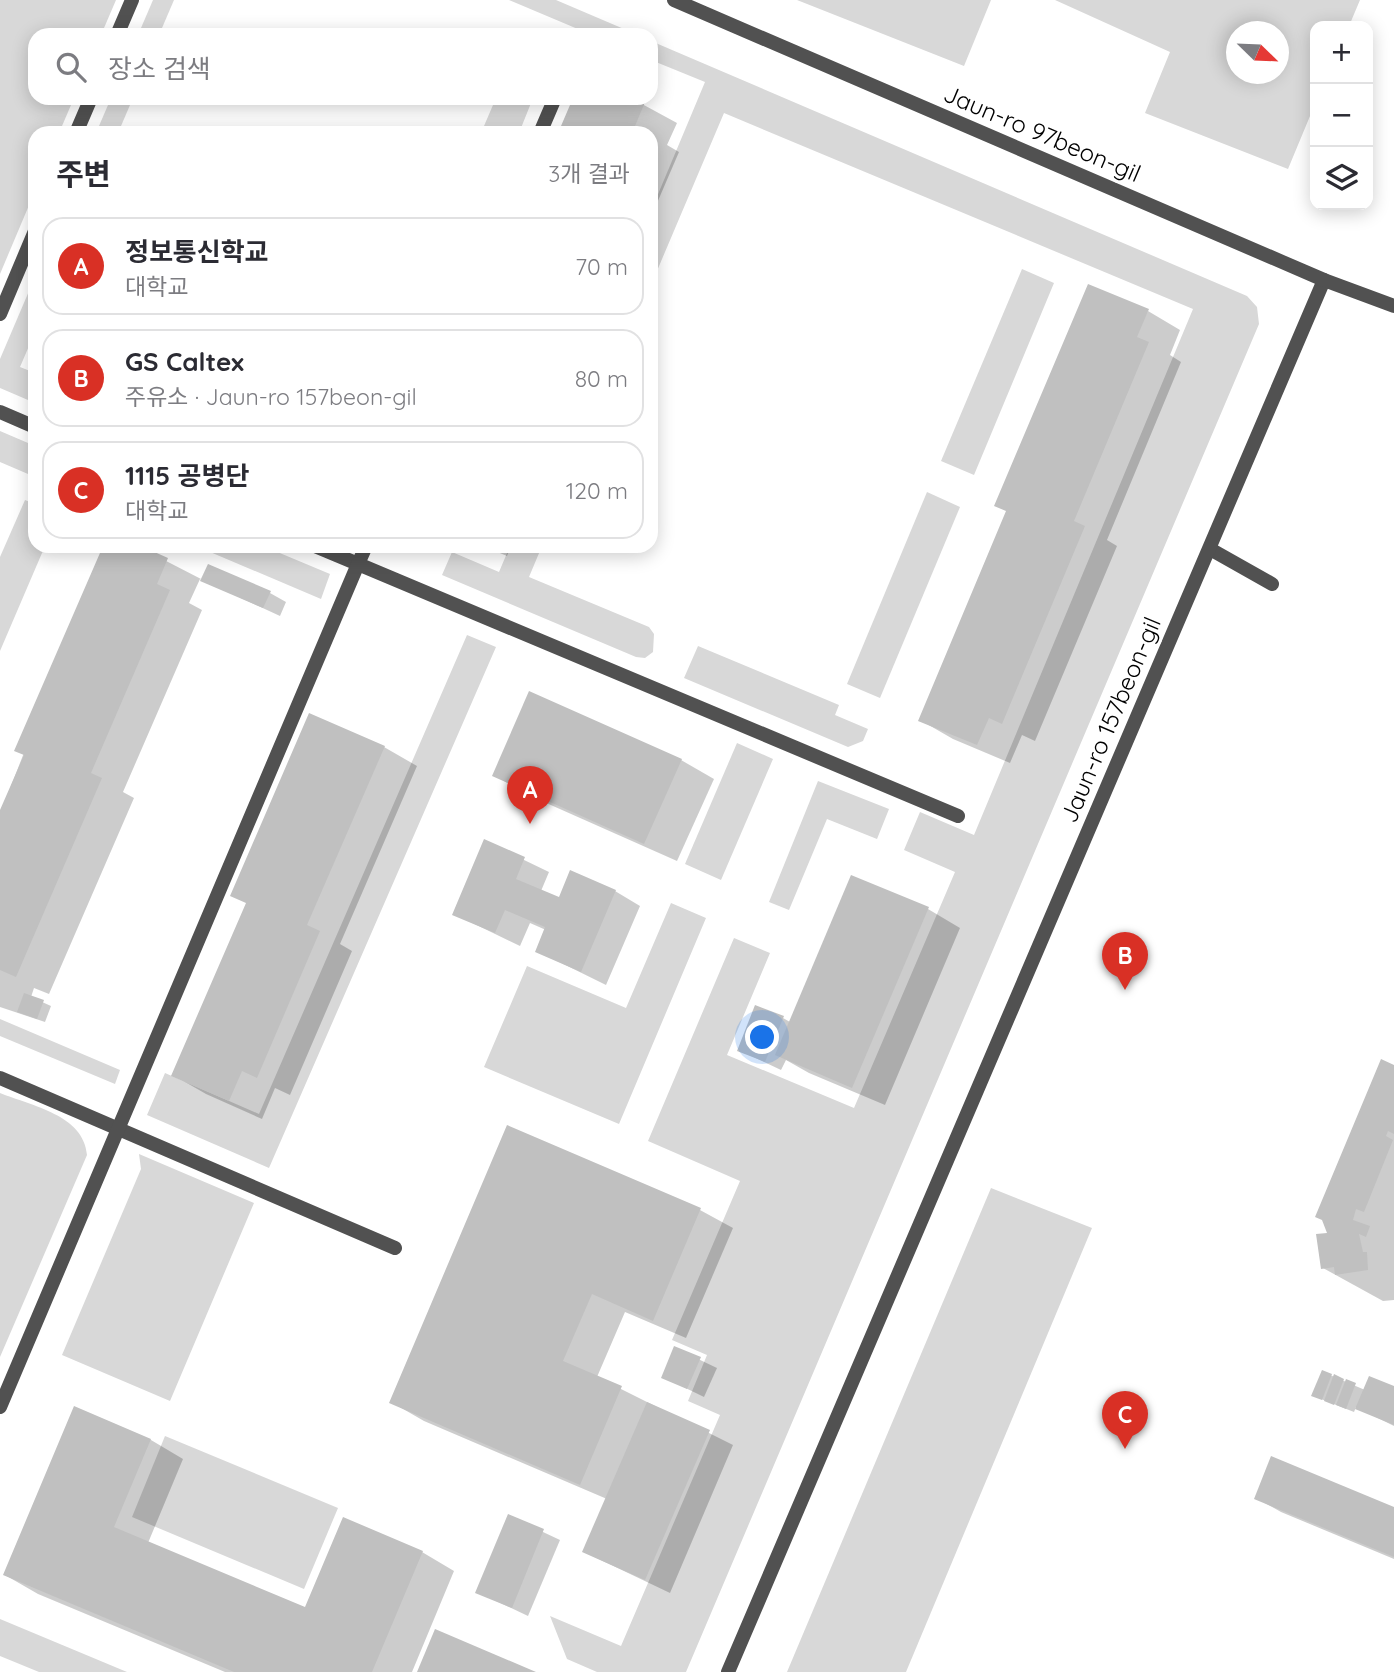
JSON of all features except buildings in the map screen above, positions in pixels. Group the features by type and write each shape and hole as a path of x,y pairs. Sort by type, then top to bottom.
{"street":[{"path":"120,28 132,0"},
{"name":"Jaun-ro 97beon-gil","path":"674,0 1324,280 1394,306"},
{"path":"79,126 88,105"},
{"path":"543,126 552,105"},
{"path":"0,314 28,248"},
{"name":"Jaun-ro 157beon-gil","path":"728,1672 1324,280"},
{"path":"0,412 28,424"},
{"path":"1210,549 1272,584"},
{"path":"332,553 958,816"},
{"path":"0,1407 363,553"},
{"path":"0,1078 395,1248"}],"shaded area":[{"path":"0,0 116,0 104,28 28,28 28,105 71,105 62,126 28,126 28,208 0,274"},
{"path":"153,0 174,0 162,28 141,28"},
{"path":"509,0 556,0 622,28 575,28"},
{"path":"797,0 991,0 964,66"},
{"path":"1055,0 1360,0 1351,21 1310,21 1310,116 1288,169 1145,113 1170,52"},
{"path":"658,44 1247,296 1257,307 1259,324 686,1672 597,1672 567,1659 550,1616 621,1646 720,1415 688,1401 707,1355 672,1340 740,1181 648,1141 734,938 770,953 727,1055 854,1108 955,872 904,850 920,812 974,835 1193,309 724,113 658,269 658,194 705,82 658,63"},
{"path":"108,105 130,105 121,126 99,126"},
{"path":"493,105 530,105 522,126 484,126"},
{"path":"1022,269 1054,283 974,475 941,461"},
{"path":"28,293 28,348 20,367 28,370 28,400 0,388 0,359"},
{"path":"0,431 28,443 28,474 0,462"},
{"path":"927,492 960,507 880,698 847,684"},
{"path":"25,500 28,501 28,553 42,553 0,651 0,557"},
{"path":"213,553 280,553 330,574 321,599"},
{"path":"452,553 499,572 507,553 539,553 529,577 649,627 654,634 653,652 645,658 636,657 442,575"},
{"path":"467,635 496,647 269,1168 147,1115 165,1073 259,1114"},
{"path":"698,646 839,705 835,715 868,729 863,741 848,747 684,678"},
{"path":"737,743 773,759 721,880 685,864"},
{"path":"818,781 889,809 877,839 827,819 789,910 769,902"},
{"path":"671,903 706,918 619,1124 484,1067 527,966 626,1008"},
{"path":"0,1019 120,1070 115,1084 0,1036"},
{"path":"0,1093 67,1121 84,1141 87,1155 0,1357"},
{"path":"139,1154 254,1203 170,1401 62,1355 141,1169"},
{"path":"991,1188 1092,1228 906,1672 787,1672"},
{"path":"165,1436 338,1508 304,1589 132,1517"},
{"path":"0,1619 127,1672 39,1672 0,1656"}],"place":[{"name":"정보통신학교","path":"530,824"},
{"name":"GS Caltex","path":"1125,990"},
{"name":"1115 공병단","path":"1125,1449"}]}
